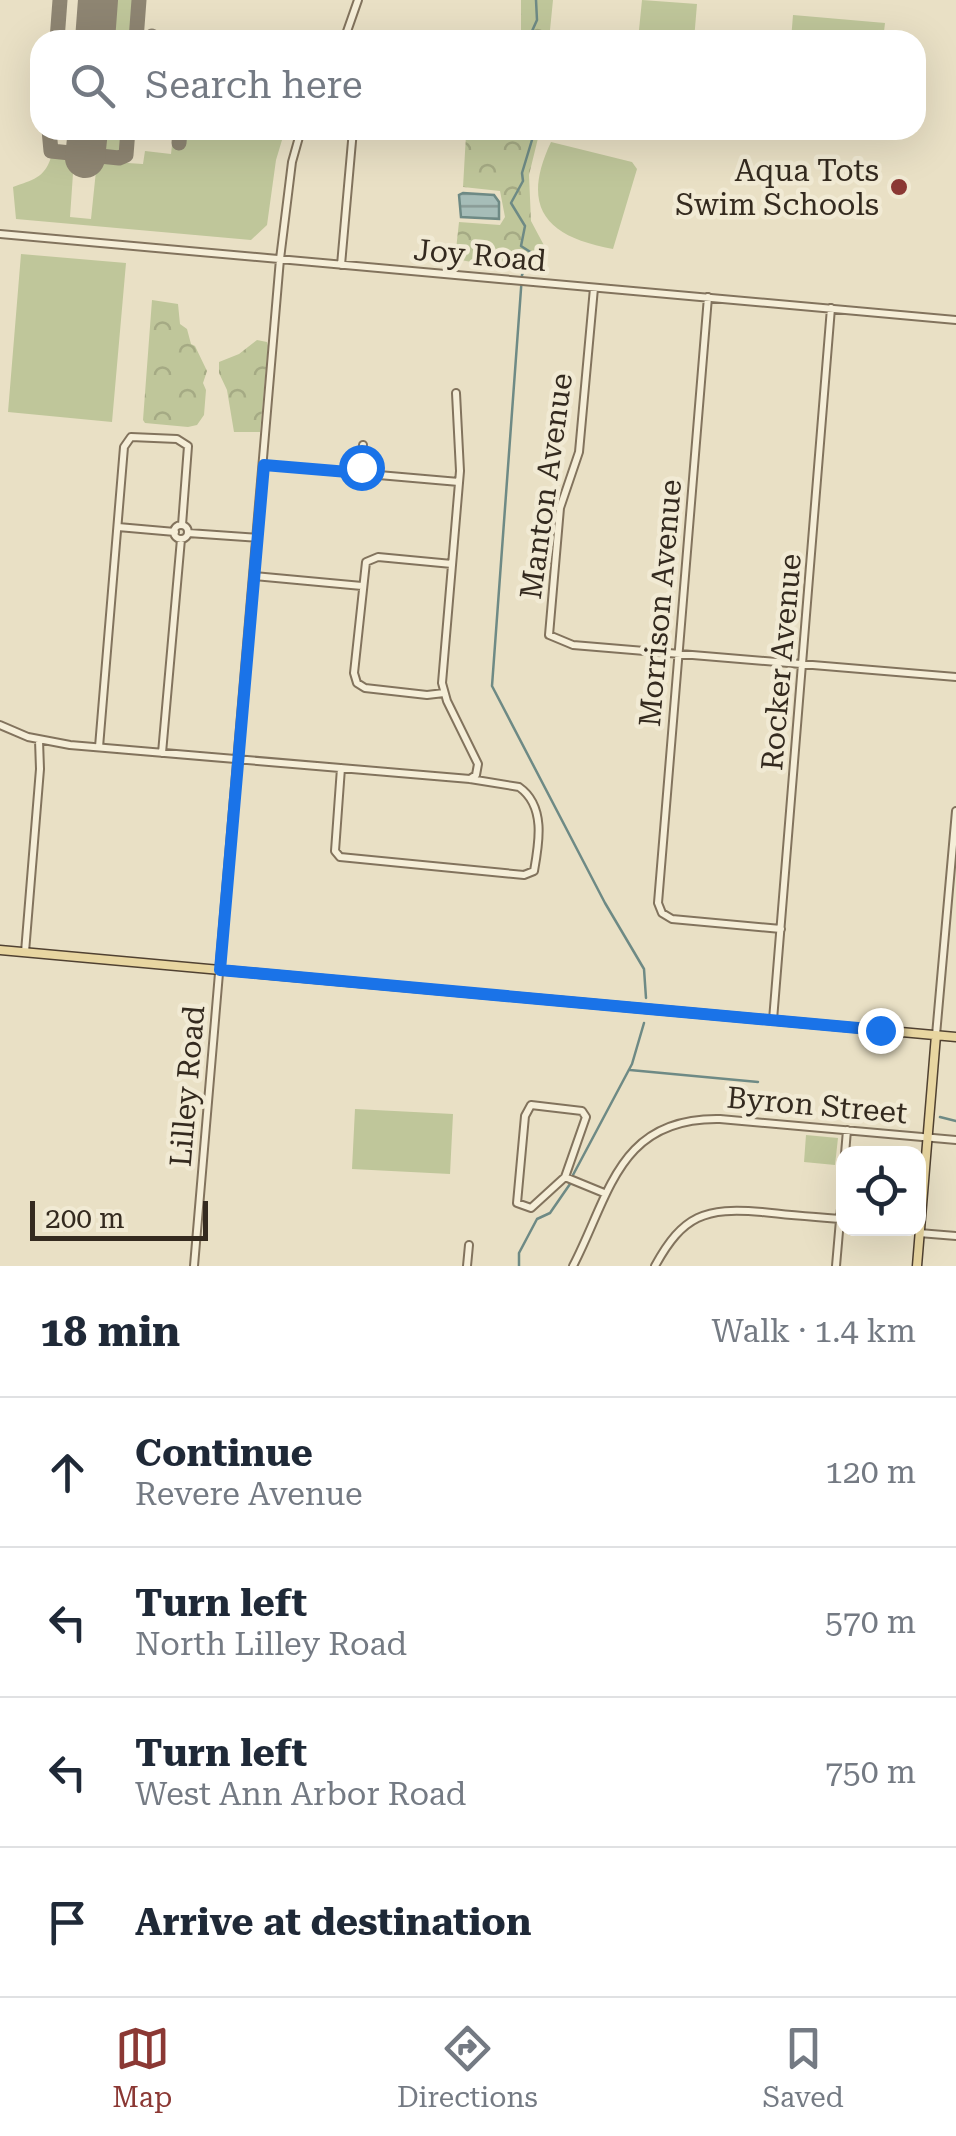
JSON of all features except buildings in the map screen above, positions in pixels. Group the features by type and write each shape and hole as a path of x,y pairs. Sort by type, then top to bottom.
{"main road":[{"path":"0,950 956,1037"},
{"path":"926,1158 936,1035"},
{"path":"917,1266 919,1236"}],"street":[{"path":"348,30 358,0"},
{"path":"280,258 298,140"},
{"path":"341,265 351,140"},
{"name":"Joy Road","path":"0,234 956,320"},
{"name":"Lilley Road","path":"194,1266 280,258"},
{"name":"Manton Avenue","path":"594,288 579,452 560,508 548,630 564,644 679,654"},
{"name":"Morrison Avenue","path":"708,296 658,899 662,913 672,919 781,928"},
{"name":"Rocker Avenue","path":"774,1020 831,308"},
{"path":"456,393 459,482 444,693 478,764 476,775 470,779"},
{"path":"99,748 124,447 128,438 139,436 177,440 188,446 184,536 162,753"},
{"path":"360,473 363,445"},
{"path":"264,465 459,482"},
{"path":"118,526 184,536 258,538"},
{"path":"174,532 182,526"},
{"path":"444,693 427,695 364,688 357,683 354,673 364,566 373,558 452,564"},
{"path":"254,576 362,586"},
{"path":"679,654 956,677"},
{"path":"0,725 39,740 99,748 238,759 470,779 524,790 540,824 532,874 340,857 336,844 342,768"},
{"path":"25,952 39,740"},
{"path":"936,1035 956,811"},
{"path":"528,1106 585,1114 565,1177 534,1207 517,1203 528,1106"},
{"name":"Byron Street","path":"573,1266 619,1168 634,1150 658,1133 684,1122 720,1118 956,1140"},
{"path":"846,1146 847,1130"},
{"path":"565,1177 604,1193"},
{"path":"654,1266 678,1230 712,1212 732,1210 836,1219"},
{"path":"926,1233 956,1236"},
{"path":"836,1266 839,1236"},
{"path":"467,1266 468,1245"}],"green space":[{"path":"110,0 135,0 133,30 108,30"},
{"path":"521,0 553,0 550,30 521,30"},
{"path":"642,0 697,4 695,30 639,30"},
{"path":"793,15 885,23 884,30 792,30"},
{"path":"100,140 122,140 119,151 101,151"},
{"path":"184,140 282,140 267,225 251,240 16,219 13,187 41,174 51,157 74,159 70,217 91,219 97,161 143,164 145,151 171,154 172,145 183,145"},
{"path":"466,140 538,140 529,175 531,221 547,251 538,274 455,259 459,222 500,225 505,217 500,191 463,187"},
{"path":"551,142 632,162 637,169 613,249 571,236 545,216 538,185"},
{"path":"21,254 126,263 112,422 8,412"},
{"path":"152,300 178,304 180,324 187,329 207,371 203,383 204,415 197,425 143,420"},
{"path":"257,340 267,342 268,346 260,432 234,432 219,362 239,354"},
{"path":"355,1109 453,1114 450,1174 352,1169"},
{"path":"806,1135 838,1138 835,1165 804,1162"}],"water":[{"path":"459,195 494,195 499,202 499,219 461,217"}],"waterway":[{"path":"532,30 537,20 536,0"},
{"path":"532,140 523,181 511,203 525,226 521,246 532,253 522,275 492,686 605,903 644,969 646,998"},
{"path":"573,1175 632,1064 644,1023"},
{"path":"630,1070 758,1082"},
{"path":"940,1117 956,1121"},
{"path":"519,1266 519,1253 537,1219 550,1213 570,1184"}],"taxiway":[{"path":"58,30 60,0"},
{"path":"137,30 139,0"},
{"path":"50,140 51,151 119,158 126,155 127,140"}],"runway":[{"path":"96,30 98,0"},
{"path":"85,158 87,140"}],"place":[{"name":"Aqua Tots Swim Schools","path":"899,187"}],"route":[{"path":"361,467 360,473 264,465 220,970 880,1030"}]}
